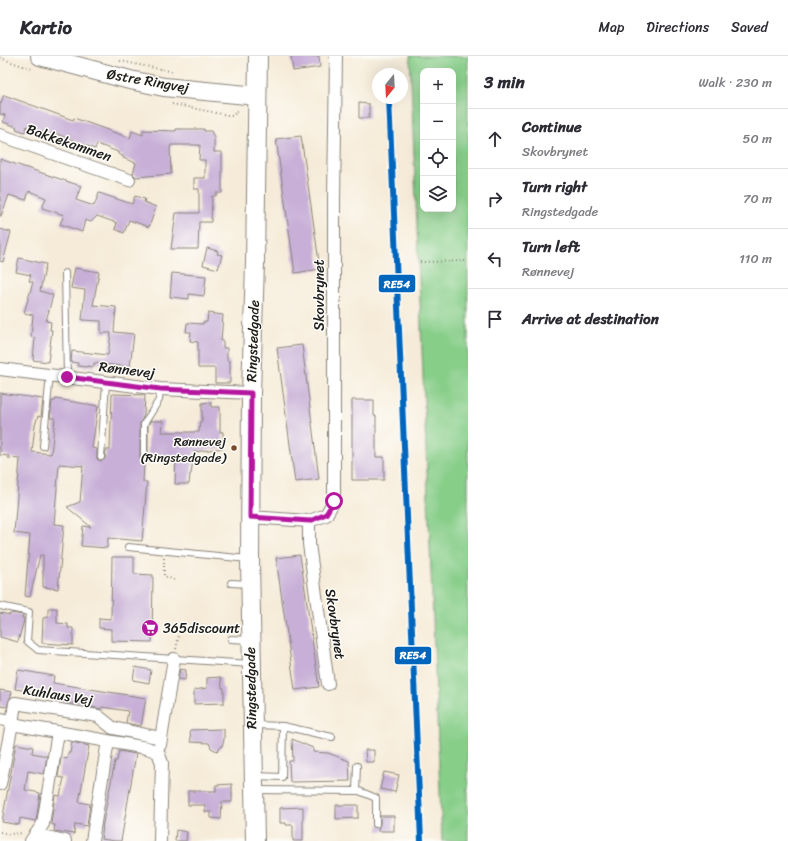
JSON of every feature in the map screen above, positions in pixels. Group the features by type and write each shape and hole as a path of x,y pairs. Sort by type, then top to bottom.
{"street":[{"name":"Østre Ringvej","path":"40,56 130,80 164,87 257,96"},
{"name":"Ringstedgade","path":"255,841 250,664 250,517 258,56"},
{"name":"Skovbrynet","path":"328,684 309,544 310,521 326,514 334,501 334,199 336,56"},
{"name":"Bakkekammen","path":"0,135 129,180"},
{"name":"Rønnevej","path":"0,369 160,389 251,393"},
{"path":"250,517 310,521"},
{"path":"160,841 162,763 158,752 174,659"},
{"name":"Kuhlaus Vej","path":"0,784 15,703 98,716 113,728 161,738"},
{"path":"0,719 58,732 146,748 158,752"},
{"path":"58,732 43,824 34,838 65,841"},
{"path":"92,841 108,741"}],"lane":[{"path":"65,273 67,377"},
{"path":"43,446 50,375"},
{"path":"101,457 106,382"},
{"path":"144,458 144,424 159,400 160,389"},
{"path":"128,547 250,560"},
{"path":"231,583 250,584"},
{"path":"0,606 29,612 27,641 38,650 250,664"},
{"path":"231,639 250,640"},
{"path":"252,724 283,726 332,736"},
{"path":"253,783 282,777 283,726"},
{"path":"356,791 357,766"},
{"path":"253,783 356,791 376,798 376,824"}],"path":[{"path":"420,262 468,261"},
{"path":"164,551 164,576 174,580"},
{"path":"0,832 9,834 21,833 34,838"}],"green space":[{"path":"410,56 468,56 468,789 466,790 468,791 468,841 442,841"}],"building":[{"path":"291,56 319,56 320,67 293,71"},
{"path":"4,95 73,120 74,118 130,138 132,131 143,135 143,130 176,131 176,129 204,129 204,131 211,131 214,137 214,152 222,152 222,193 216,193 216,196 212,196 211,222 199,222 198,249 171,249 176,213 199,213 199,189 194,189 194,178 205,178 205,160 199,160 200,145 171,145 171,174 136,177 133,174 136,163 123,158 123,156 118,154 118,152 97,144 95,149 54,133 53,136 27,126 25,132 16,129 17,127 3,122 5,115 0,114 0,105"},
{"path":"359,103 369,104 369,118 359,118"},
{"path":"301,136 320,269 295,273 276,139"},
{"path":"0,159 81,186 76,200 94,206 99,193 132,204 135,196 145,199 144,202 156,207 149,227 129,220 124,233 115,229 117,223 97,216 91,222 85,220 82,232 60,224 64,215 42,208 46,198 29,191 26,200 9,195 0,216"},
{"path":"0,229 11,232 3,262 0,261"},
{"path":"207,248 218,251 217,254 222,255 218,269 203,265"},
{"path":"19,258 46,264 40,291 53,295 46,321 51,322 50,330 52,330 48,362 33,360 35,338 31,337 33,315 24,313 33,282 29,281 31,275 16,272"},
{"path":"75,268 99,272 93,305 116,307 114,332 134,334 130,367 94,363 94,367 87,367 78,366 78,363 71,362 72,351 108,355 111,333 101,333 101,321 82,320 85,290 71,288"},
{"path":"172,273 206,276 204,296 189,294 189,299 170,297"},
{"path":"208,313 223,315 221,341 223,341 223,348 227,348 227,361 230,361 230,383 215,383 215,368 198,368 198,342 190,341 191,332 186,332 187,323 203,324 203,322 207,322"},
{"path":"302,345 319,479 295,482 277,348"},
{"path":"0,393 43,399 41,417 38,416 35,425 32,452 51,454 55,418 50,418 52,401 55,401 56,399 98,406 92,448 97,449 97,459 101,461 105,459 106,450 110,450 112,394 145,395 144,415 140,424 140,458 144,462 143,482 147,482 142,541 108,538 107,548 81,546 83,526 91,527 67,507 80,502 83,466 59,464 54,524 64,525 58,589 43,587 43,555 40,555 30,597 25,596 30,535 14,533 20,459 8,458 9,456 0,455"},
{"path":"352,400 374,400 374,416 376,416 376,457 384,457 384,480 352,480"},
{"path":"211,402 211,407 220,407 220,432 223,432 223,448 194,452 189,484 175,484 176,458 148,457 148,425 151,421 163,421 162,432 199,432 200,421 202,421 202,403"},
{"path":"300,555 319,687 295,690 276,558"},
{"path":"112,557 134,557 134,574 153,575 152,642 111,641 111,629 99,628 99,618 111,619"},
{"path":"48,608 57,608 57,623 68,624 68,628 73,628 73,645 42,643 43,618 48,617"},
{"path":"0,613 23,615 22,618 24,618 24,620 18,642 0,637"},
{"path":"135,667 151,670 149,683 133,680"},
{"path":"180,669 186,670 185,680 178,679"},
{"path":"18,670 54,676 53,683 146,698 141,726 126,723 128,711 102,707 101,709 73,702 73,704 64,703 64,701 48,698 49,694 15,689"},
{"path":"221,677 222,688 224,688 224,703 194,704 194,690 207,688 207,678"},
{"path":"0,690 12,692 7,707 0,706"},
{"path":"224,729 224,740 222,746 217,751 211,748 209,743 191,742 190,730"},
{"path":"292,739 313,748 313,752 328,753 349,761 350,781 290,782 289,761 293,761"},
{"path":"72,742 89,746 79,802 90,804 87,826 75,824 74,834 54,831 55,825 51,824 55,795 60,796 64,778 58,777 61,758 67,759"},
{"path":"16,744 33,747 32,753 47,756 44,774 28,771 25,790 40,793 36,821 20,818 19,825 2,822"},
{"path":"365,750 374,750 374,762 366,762"},
{"path":"119,751 136,754 121,841 115,841 101,839 115,761 117,761"},
{"path":"384,772 399,775 395,792 380,789"},
{"path":"232,784 232,802 222,802 221,819 211,818 211,812 205,812 205,805 188,805 188,791 216,791 216,785"},
{"path":"336,805 358,805 358,818 336,819"},
{"path":"303,807 303,841 293,841 293,825 280,823 280,808"},
{"path":"380,816 394,816 394,831 378,831"},
{"path":"176,830 187,832 186,841 175,841"}],"transit line":[{"name":"RE54","path":"389,104 421,841"}],"place":[{"name":"Rønnevej (Ringstedgade)","path":"234,448"},
{"name":"365discount","path":"150,628"}],"route":[{"path":"67,377 160,389 251,393 250,517 310,521 326,514 334,501"}]}
